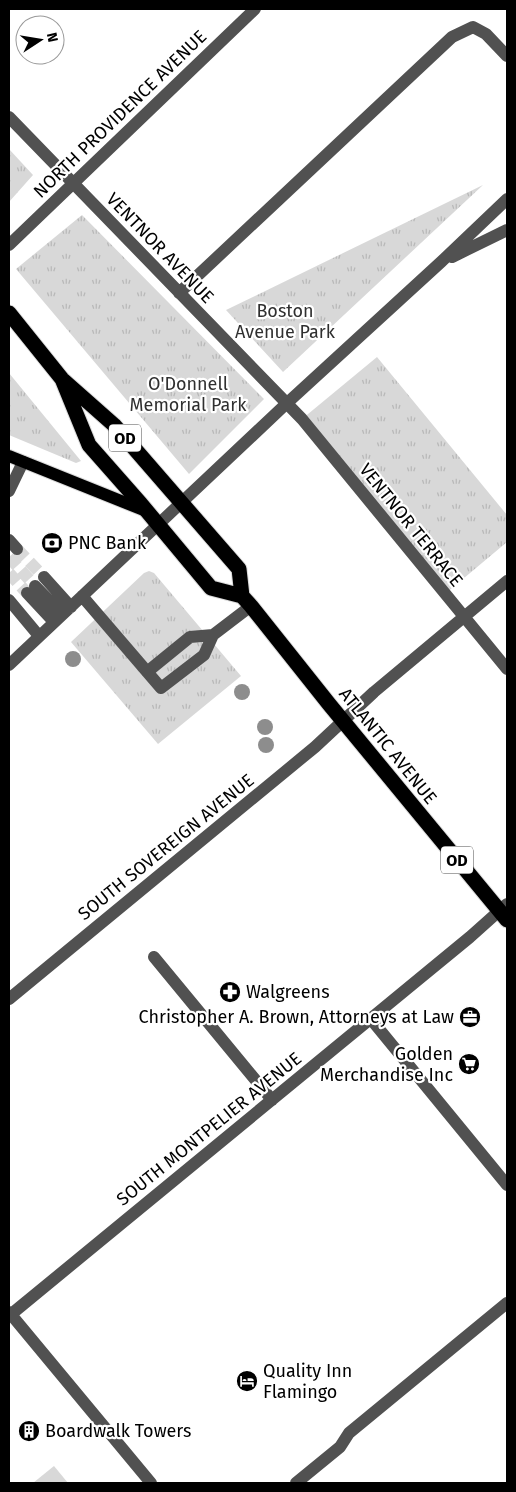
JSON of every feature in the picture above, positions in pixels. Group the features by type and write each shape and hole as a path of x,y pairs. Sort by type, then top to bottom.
{"highway":[{"name":"OD","path":"9,313 62,379 114,425 177,507 239,569 246,600"},
{"name":"OD","path":"62,379 89,445 148,512"},
{"path":"148,512 211,588 246,600"},
{"name":"ATLANTIC AVENUE","path":"246,600 343,720 505,911"}],"main road":[{"path":"9,456 148,512"}],"street":[{"name":"NORTH PROVIDENCE AVENUE","path":"9,244 74,184 255,9"},
{"path":"179,293 452,38 474,27 486,34 507,56"},
{"name":"VENTNOR AVENUE","path":"9,117 286,404"},
{"path":"9,664 507,199"},
{"path":"441,262 507,230"},
{"name":"VENTNOR TERRACE","path":"286,404 302,419 507,669"},
{"path":"9,490 22,462"},
{"name":"SOUTH SOVEREIGN AVENUE","path":"9,999 315,747 343,720 507,582"},
{"path":"62,614 35,585 62,614"},
{"path":"82,596 161,688 204,655 212,636 246,600"},
{"path":"9,600 39,636"},
{"path":"147,672 190,637 212,636"},
{"name":"SOUTH MONTPELIER AVENUE","path":"9,1314 370,1018 505,911"},
{"path":"154,957 272,1100"},
{"path":"370,1018 507,1185"},
{"path":"296,1483 340,1447 349,1432 507,1303"},
{"path":"9,1314 152,1483"}],"green space":[{"path":"9,149 33,175 9,202"},
{"name":"Boston Avenue Park","path":"483,185 283,372 226,310"},
{"name":"O'Donnell Memorial Park","path":"82,215 264,399 189,474 16,269"},
{"path":"377,357 507,515 507,542 445,594 302,419"},
{"path":"9,373 81,461 76,463 9,435"},
{"path":"149,571 154,573 241,676 158,744 71,642 144,573"},
{"path":"54,1466 68,1483 33,1483"}],"tunnel":[{"path":"17,549 44,577"},
{"path":"9,557 35,586"},
{"path":"9,573 27,593"}],"place":[{"name":"PNC Bank","path":"52,543"},
{"name":"Walgreens","path":"230,992"},
{"name":"Christopher A. Brown, Attorneys at Law","path":"470,1017"},
{"name":"Golden Merchandise Inc","path":"469,1064"},
{"name":"Quality Inn Flamingo","path":"247,1381"},
{"name":"Boardwalk Towers","path":"29,1431"}]}
